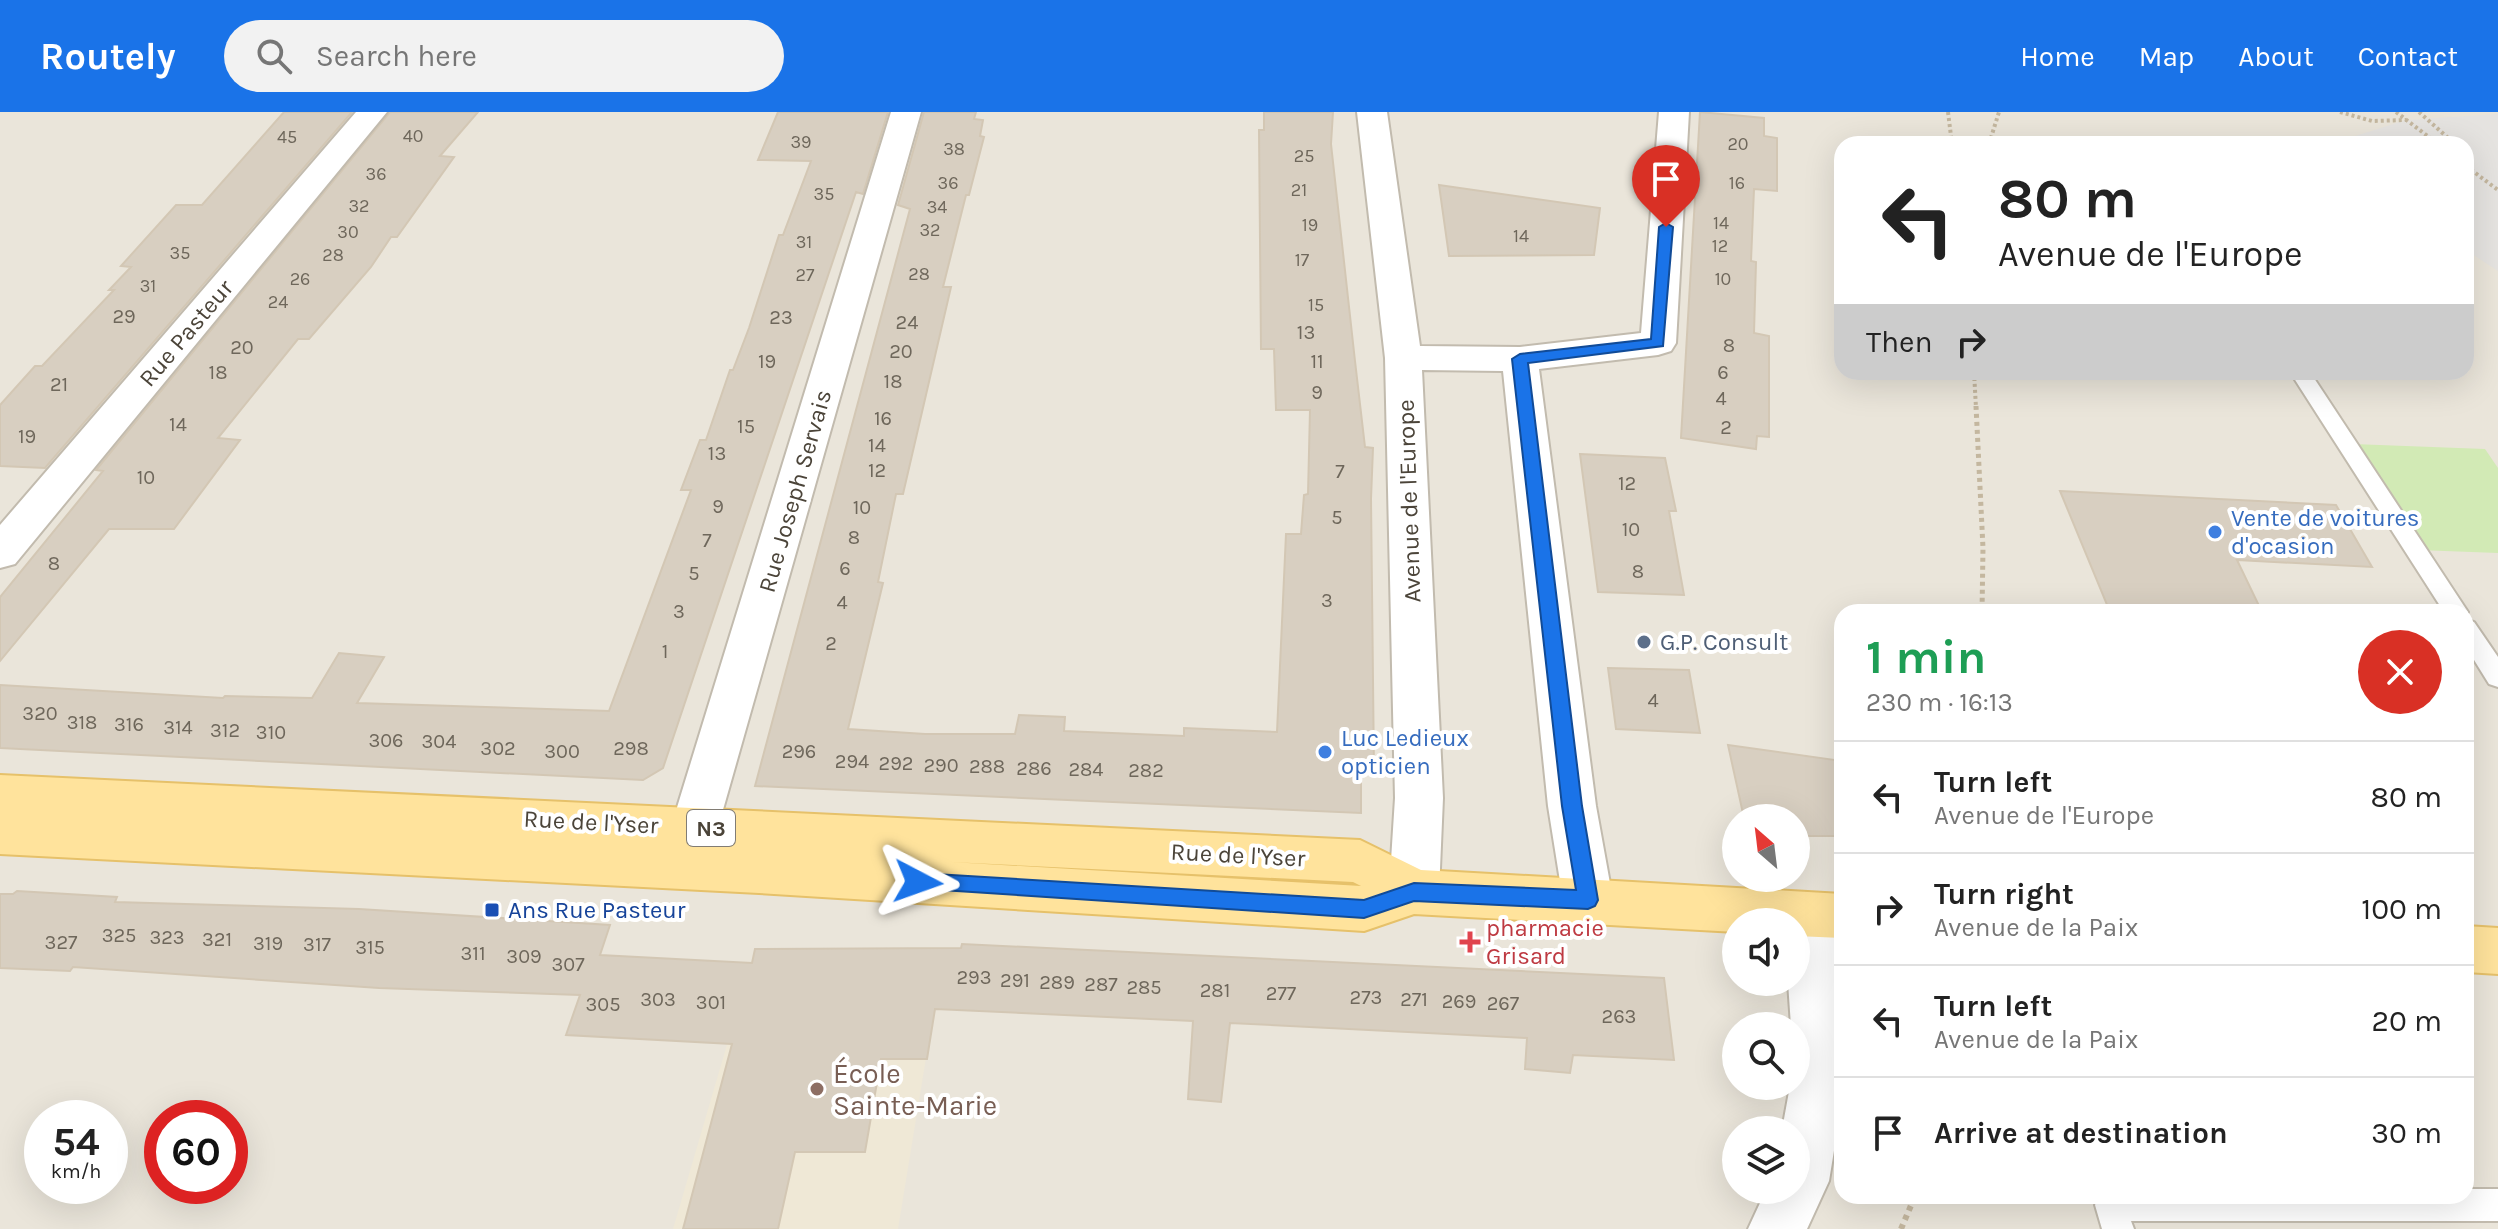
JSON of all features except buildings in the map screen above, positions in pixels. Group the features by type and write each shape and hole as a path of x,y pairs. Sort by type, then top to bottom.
{"main road":[{"name":"Rue de l'Yser","path":"0,795 690,848 1364,909 1414,892 1825,916"},
{"name":"Rue de l'Yser","path":"0,833 690,848"},
{"path":"2474,950 2498,951"}],"street":[{"name":"Rue Pasteur","path":"0,553 372,112"},
{"name":"Rue Joseph Servais","path":"690,848 906,112"},
{"name":"Avenue de l'Europe","path":"1372,112 1403,358 1419,798 1414,892"},
{"path":"1403,358 1520,359 1658,343 1674,112"},
{"path":"1520,359 1572,806 1588,900"},
{"path":"1777,1229 1801,1181 1821,1065 1825,916"}],"lane":[{"path":"2305,380 2451,604"},
{"path":"2474,640 2498,677"},
{"path":"2118,1229 2111,1205 2498,1205"}],"path":[{"path":"1948,112 1951,136"},
{"path":"1992,136 1999,112"},
{"path":"2340,112 2372,121 2406,120"},
{"path":"2396,112 2427,136"},
{"path":"2419,112 2446,136"},
{"path":"2474,172 2498,190"},
{"path":"1974,380 1983,548 1982,604"},
{"path":"1901,1229 1912,1204"}],"shaded area":[{"path":"0,112 2498,112 2498,1229 0,1229"},
{"path":"2498,114 2498,271 2474,255 2474,136 2355,136 2406,120"},
{"name":"École Sainte-Marie","path":"944,948 898,1229 673,1229 755,949"}],"green space":[{"path":"2353,444 2485,449 2498,468 2498,553 2418,550"}],"place":[{"name":"Vente de voitures d'ocasion","path":"2215,532"},
{"name":"G.P. Consult","path":"1644,642"},
{"name":"Luc Ledieux opticien","path":"1325,752"},
{"name":"Ans Rue Pasteur","path":"492,910"},
{"name":"pharmacie Grisard","path":"1470,942"},
{"name":"École Sainte-Marie","path":"817,1089"}],"route":[{"path":"918,882 1364,909 1414,892 1588,900 1572,806 1520,359 1658,343 1666,227"}]}
